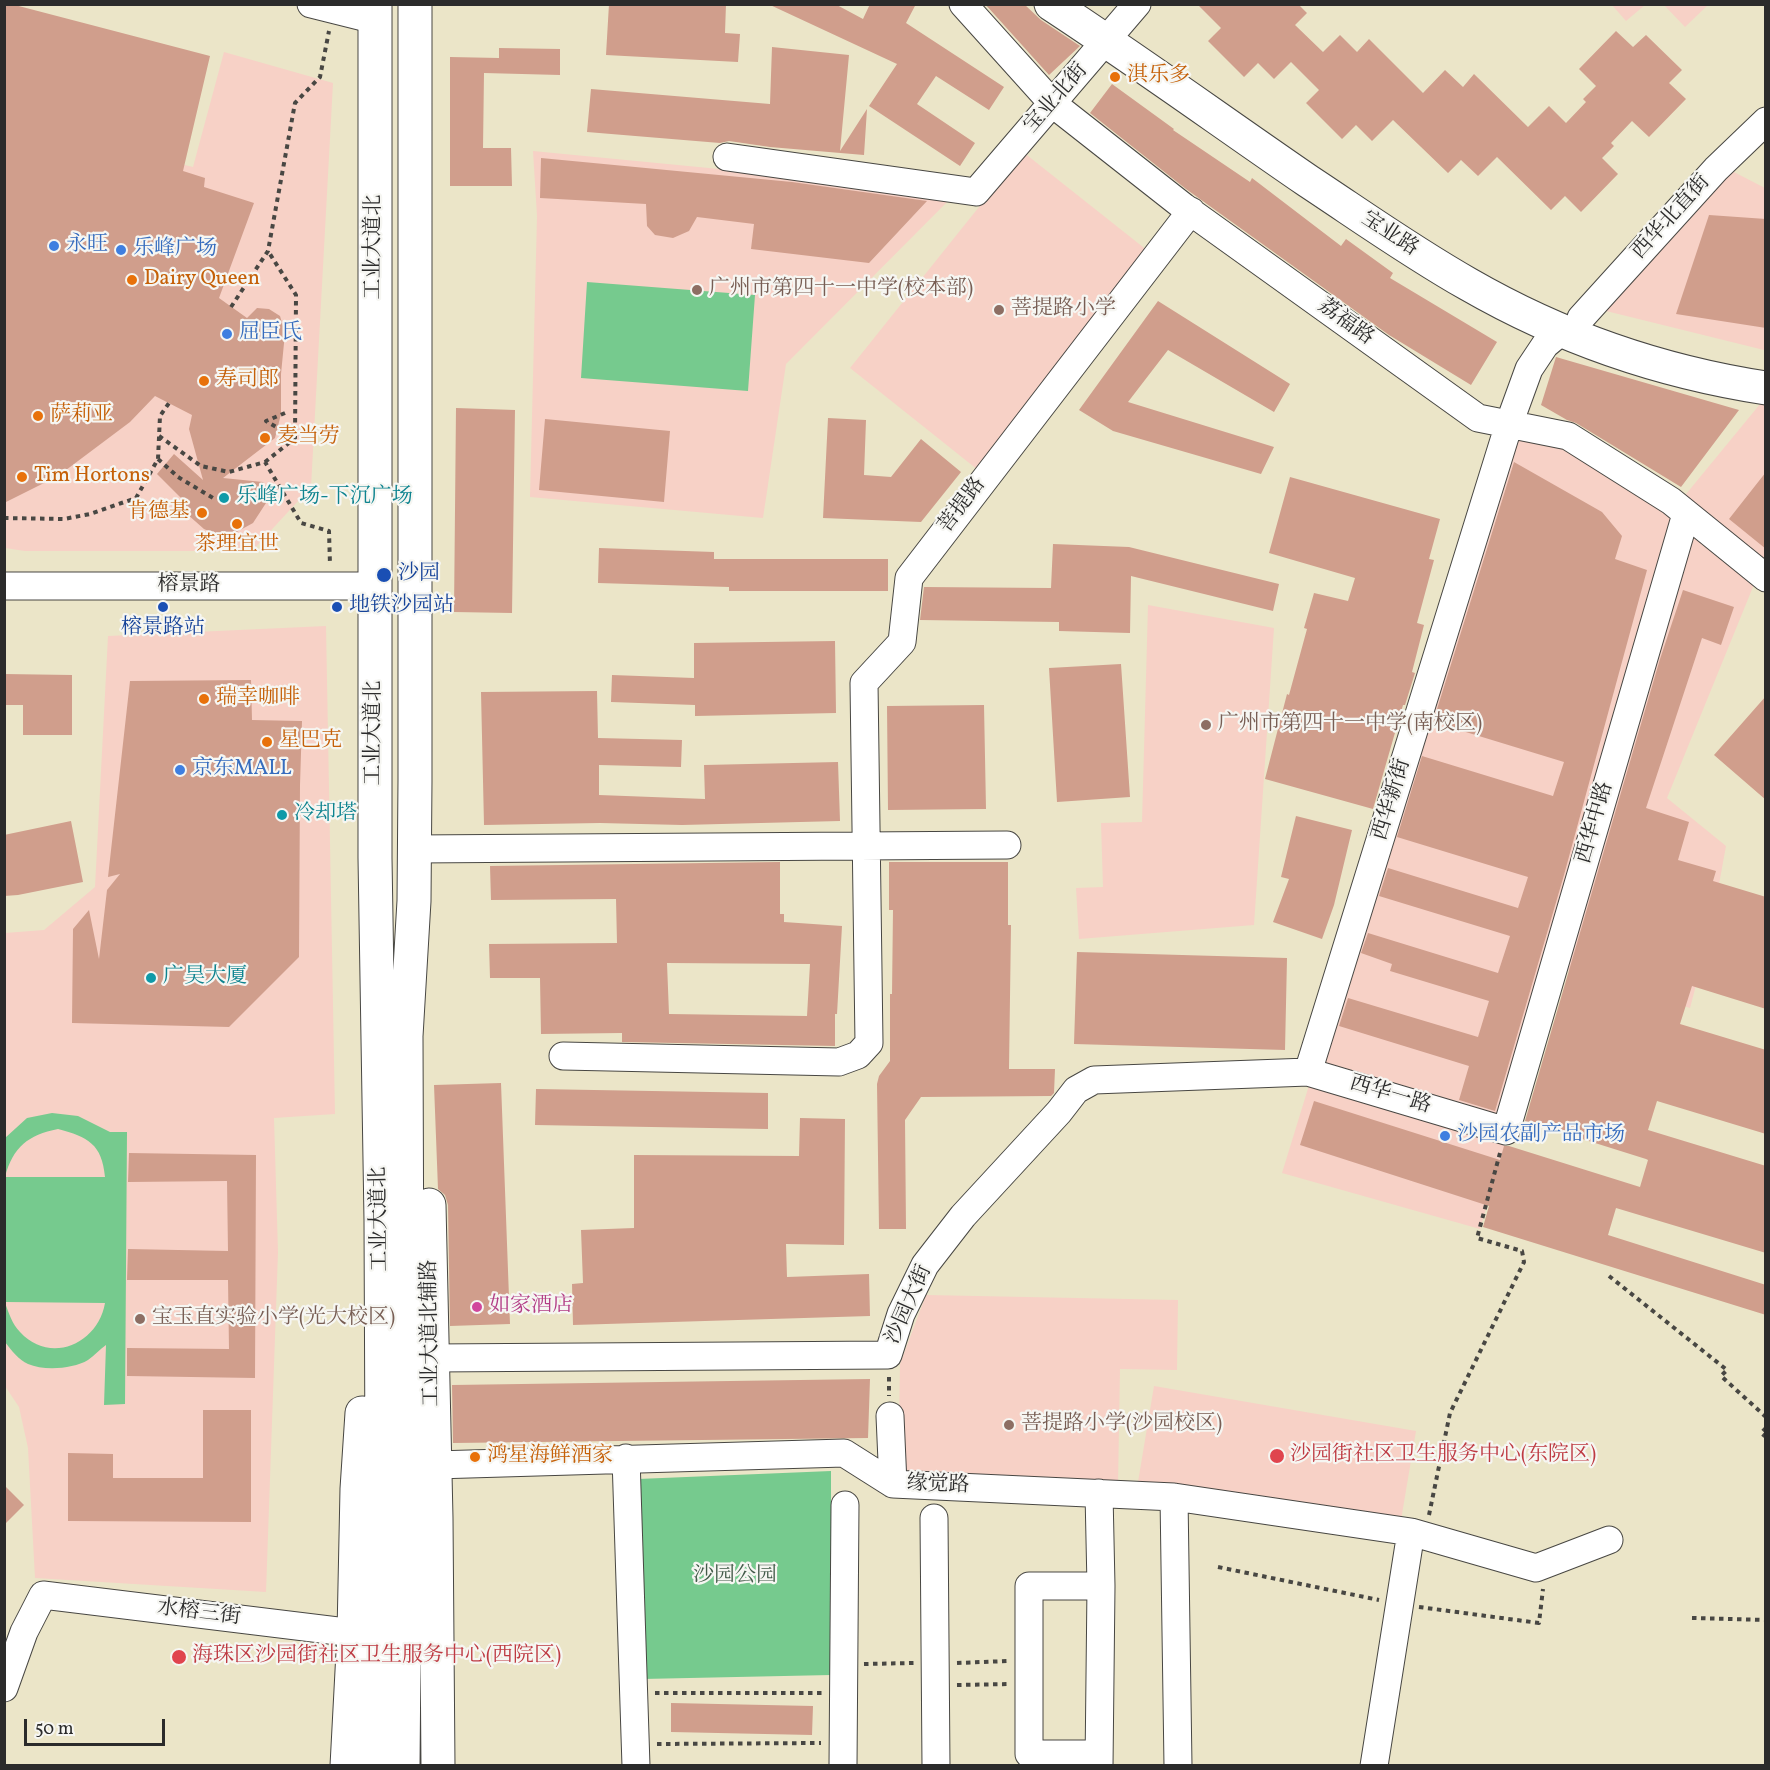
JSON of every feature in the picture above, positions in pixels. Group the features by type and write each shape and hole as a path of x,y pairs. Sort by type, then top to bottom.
{"main road":[{"name":"工业大道北","path":"394,1453 406,1036 414,901 415,4"},
{"name":"宝业路","path":"1051,4 1111,35 1422,235 1618,352 1654,364 1727,382 1766,388"},
{"name":"宝业路","path":"1080,4 1111,35"},
{"name":"工业大道北","path":"375,12 375,858 381,1220 394,1453"},
{"name":"宝业路","path":"1572,324 1626,335 1698,356 1766,368"},
{"name":"工业大道北辅路","path":"414,901 426,1067 435,1465 438,1766"},
{"path":"347,1766 354,1633 357,1489 368,1319 381,1220"},
{"path":"378,1766 394,1453"},
{"path":"394,1453 403,1766"}],"street":[{"name":"荔福路","path":"963,4 1053,104 1191,211 1478,418 1568,436 1671,501 1766,578"},
{"name":"宝业北街","path":"727,157 976,192 1137,4"},
{"path":"322,7 375,12"},
{"name":"西华北直街","path":"1509,424 1529,369 1545,345 1572,324 1716,169 1766,121"},
{"name":"菩提路","path":"563,1056 838,1062 858,1054 869,1043 864,683 902,642 909,578 1191,211"},
{"name":"西华新街","path":"1308,1072 1509,424"},
{"name":"西华中路","path":"1506,1131 1686,514"},
{"name":"榕景路","path":"4,586 374,586"},
{"path":"414,849 1007,845"},
{"name":"西华一路","path":"1308,1072 1506,1131"},
{"name":"沙园大街","path":"433,1358 888,1355 902,1314 925,1265 963,1216 1059,1112 1076,1090 1094,1080 1308,1072"},
{"path":"890,1416 893,1484"},
{"name":"缘觉路","path":"435,1465 844,1453 893,1484 1174,1497 1418,1534 1536,1568 1545,1564"},
{"path":"626,1458 636,1766"},
{"path":"1099,1493 1101,1586 1099,1760 1029,1754 1029,1586 1101,1586"},
{"path":"1174,1497 1178,1766"},
{"path":"843,1754 845,1505"},
{"path":"934,1518 936,1766"},
{"path":"1374,1766 1399,1604 1418,1534"},
{"path":"1545,1564 1610,1540"},
{"name":"水榕三街","path":"4,1688 24,1632 43,1595 354,1633"}],"path":[{"path":"231,307 268,251 295,103 320,77 322,7"},
{"path":"268,251 296,295 295,438"},
{"path":"4,518 64,519 90,514 136,498 158,459 160,416 169,403"},
{"path":"285,413 266,421 295,438"},
{"path":"159,436 201,466 229,472 265,462 295,438"},
{"path":"158,459 178,477 213,498"},
{"path":"265,462 301,523 329,531 330,586"},
{"path":"1418,1534 1450,1413 1524,1262 1522,1251 1477,1238 1506,1131"},
{"path":"1609,1276 1727,1370 1721,1376 1766,1417"},
{"path":"888,1355 890,1416"},
{"path":"1766,1428 1761,1433 1766,1437"},
{"path":"1218,1567 1399,1604 1539,1623 1545,1564"},
{"path":"1692,1618 1766,1620"},
{"path":"843,1665 935,1674 1029,1672"},
{"path":"935,1674 1029,1672"},
{"path":"655,1693 843,1693"},
{"path":"656,1744 843,1754"}],"shaded area":[{"path":"1708,4 1685,27 1664,5"},
{"path":"1612,5 1645,5 1626,21"},
{"path":"224,52 333,83 311,487 252,551 25,551 5,548 4,388 136,153 193,167"},
{"name":"广州市第四十一中学(校本部)","path":"533,151 957,192 786,364 763,518 530,497 537,216"},
{"name":"菩提路小学","path":"1023,152 1148,251 978,470 850,368"},
{"path":"1730,170 1765,188 1765,372 1764,350 1598,309"},
{"path":"1765,398 1765,572 1682,499"},
{"path":"1510,433 1568,446 1668,509 1755,582 1667,798 1726,846 1711,928 1690,1008 1557,967 1480,1229 1282,1173"},
{"name":"广州市第四十一中学(南校区)","path":"1148,605 1274,628 1254,925 1079,939 1076,888 1103,887 1101,823 1142,822"},
{"path":"326,626 335,1114 274,1118 278,1252 266,1592 35,1578 28,1448 19,1407 5,1386 5,933 44,930 95,887 108,636"},
{"name":"菩提路小学(沙园校区)","path":"926,1295 1178,1300 1177,1370 1120,1369 1118,1485 898,1481 900,1364"},
{"name":"沙园街社区卫生服务中心(东院区)","path":"1154,1386 1416,1431 1400,1526 1138,1482"}],"green space":[{"path":"587,282 755,295 748,391 581,378"},
{"path":"52,1113 78,1116 110,1132 127,1132 125,1404 104,1405 106,1345 82,1363 50,1368 25,1362 15,1355 5,1342 5,1303 5,1177 5,1138 27,1118","holes":["58,1129 78,1135 97,1149 105,1177 5,1177 8,1167 23,1144 38,1135","6,1302 105,1303 101,1317 83,1339 58,1348 45,1347 32,1342 20,1332 11,1318"]},
{"name":"沙园公园","path":"831,1471 831,1675 642,1679 638,1479"}],"building":[{"name":"乐峰广场","path":"4,4 210,56 183,171 205,178 204,187 254,203 219,298 247,318 257,308 269,309 280,316 285,333 281,374 281,414 275,438 223,478 263,482 267,488 266,503 253,523 233,534 222,537 204,529 187,514 184,501 157,474 174,454 203,480 189,429 192,415 155,396 130,422 58,476 4,503"},
{"path":"609,4 726,4 725,33 740,34 738,62 606,55"},
{"path":"768,4 835,4 863,19 870,4 916,4 906,23 1004,87 989,110 936,76 917,104 975,143 960,166 869,106 897,64"},
{"path":"985,4 1024,4 1041,20 1080,46 1049,75"},
{"path":"1197,4 1298,4 1307,13 1295,25 1323,52 1340,35 1357,52 1369,39 1423,93 1445,70 1463,87 1474,74 1528,127 1549,106 1566,123 1586,102 1583,99 1596,86 1579,69 1616,31 1633,47 1646,35 1682,70 1669,83 1686,99 1649,137 1632,121 1611,143 1614,146 1602,158 1618,174 1581,212 1565,196 1551,210 1497,157 1478,176 1461,160 1448,173 1393,120 1372,141 1356,125 1342,139 1306,103 1319,90 1291,62 1274,79 1258,63 1244,77 1208,41 1221,28"},
{"path":"772,47 849,55 840,151 867,109 864,155 729,141 720,143 587,132 591,89 770,104"},
{"path":"499,48 560,49 560,75 484,73 483,148 511,148 512,186 450,186 450,57 499,58"},
{"path":"1112,84 1173,130 1250,182 1252,178 1341,246 1346,239 1393,273 1390,278 1497,342 1471,385 1389,335 1186,189 1090,113"},
{"path":"541,158 792,182 927,201 869,263 751,249 754,224 697,217 689,231 673,238 655,235 647,226 646,204 540,198"},
{"path":"1709,215 1766,219 1766,328 1676,314"},
{"path":"1158,301 1290,384 1274,412 1168,350 1128,402 1274,447 1261,474 1113,431 1079,410"},
{"path":"1556,357 1739,410 1681,487 1576,423 1541,405"},
{"path":"456,408 515,410 512,613 454,612"},
{"path":"828,418 866,420 864,475 891,477 921,439 961,472 921,522 823,518"},
{"path":"545,419 670,431 664,502 539,490"},
{"path":"1514,462 1602,512 1622,536 1615,559 1647,570 1564,875 1495,1111 1459,1100 1469,1066 1339,1026 1348,998 1478,1037 1489,1001 1390,971 1392,964 1361,953 1368,933 1498,973 1510,936 1379,896 1388,868 1518,908 1528,877 1397,837 1422,756 1553,796 1564,762 1433,722"},
{"path":"1766,472 1766,549 1729,519"},
{"path":"1290,477 1440,519 1429,559 1434,560 1417,623 1424,625 1412,672 1415,673 1405,705 1403,705 1373,809 1265,779 1307,629 1304,628 1314,593 1348,601 1355,578 1269,553"},
{"path":"1053,544 1129,547 1279,584 1273,611 1131,576 1130,633 1059,631 1059,622 920,620 924,587 1051,588"},
{"path":"599,548 714,552 714,559 888,559 888,591 729,591 729,587 598,583"},
{"path":"1683,590 1734,607 1721,645 1702,638 1646,808 1689,822 1678,860 1716,871 1713,881 1766,897 1766,1009 1692,986 1680,1024 1766,1050 1766,1134 1657,1101 1648,1130 1766,1166 1766,1253 1616,1208 1608,1235 1766,1285 1766,1315 1483,1227 1489,1206 1300,1145 1314,1101 1500,1160 1504,1146 1509,1146 1640,1187 1648,1160 1525,1121 1660,659"},
{"path":"835,641 836,713 695,716 695,705 611,702 612,675 694,678 694,643"},
{"path":"1121,664 1130,797 1057,802 1049,668"},
{"path":"4,674 72,675 72,735 23,735 23,705 4,705"},
{"path":"251,680 252,720 302,721 299,957 229,1027 72,1023 73,929 89,910 99,959 107,890 120,874 108,877 130,681"},
{"path":"597,691 598,738 682,740 681,767 599,765 599,795 705,799 704,765 838,762 840,821 682,825 600,823 484,825 481,692"},
{"path":"1766,696 1766,800 1714,755"},
{"path":"984,705 986,809 888,810 887,706"},
{"path":"1296,816 1352,830 1334,905 1322,939 1273,922 1289,879 1281,877"},
{"path":"71,821 83,882 4,896 4,835"},
{"path":"780,862 780,914 784,914 784,922 842,926 837,1014 835,1014 835,1046 622,1042 622,1033 541,1034 540,978 490,978 489,944 617,943 616,899 491,900 490,866","holes":["667,963 810,964 807,1016 669,1014"]},
{"path":"889,862 1008,862 1008,925 1011,925 1009,1069 1055,1069 1054,1093 1051,1096 921,1097 905,1120 906,1229 879,1229 877,1084 879,1076 890,1061 890,994 892,994 893,910 889,910"},
{"path":"1077,952 1287,958 1285,1050 1074,1044"},
{"path":"501,1083 510,1324 450,1326 448,1205 445,1195 438,1189 434,1085"},
{"path":"536,1089 768,1093 768,1129 535,1125"},
{"path":"800,1118 845,1119 844,1245 786,1244 787,1277 869,1274 870,1316 573,1325 572,1284 583,1283 581,1230 634,1228 634,1155 799,1156"},
{"path":"129,1153 256,1155 255,1378 127,1376 127,1348 229,1349 228,1280 127,1280 128,1249 228,1251 227,1181 128,1182"},
{"path":"870,1379 868,1438 453,1443 452,1385"},
{"path":"203,1410 251,1410 251,1522 68,1521 68,1453 113,1454 113,1478 203,1478"},
{"path":"4,1485 24,1505 4,1525"},
{"path":"671,1703 813,1706 812,1735 671,1732"}],"place":[{"name":"淇乐多","path":"1115,77"},
{"name":"永旺","path":"54,246"},
{"name":"乐峰广场","path":"121,250"},
{"name":"Dairy Queen","path":"132,280"},
{"name":"广州市第四十一中学(校本部)","path":"697,290"},
{"name":"菩提路小学","path":"999,310"},
{"name":"屈臣氏","path":"227,334"},
{"name":"寿司郎","path":"204,381"},
{"name":"萨莉亚","path":"38,416"},
{"name":"麦当劳","path":"265,438"},
{"name":"Tim Hortons","path":"22,477"},
{"name":"乐峰广场-下沉广场","path":"224,498"},
{"name":"肯德基","path":"202,513"},
{"name":"茶理宜世","path":"237,524"},
{"name":"沙园","path":"384,575"},
{"name":"榕景路站","path":"163,607"},
{"name":"地铁沙园站","path":"337,607"},
{"name":"瑞幸咖啡","path":"204,699"},
{"name":"广州市第四十一中学(南校区)","path":"1206,725"},
{"name":"星巴克","path":"267,742"},
{"name":"京东MALL","path":"180,770"},
{"name":"冷却塔","path":"282,815"},
{"name":"广昊大厦","path":"151,978"},
{"name":"沙园农副产品市场","path":"1445,1136"},
{"name":"如家酒店","path":"477,1307"},
{"name":"宝玉直实验小学(光大校区)","path":"140,1319"},
{"name":"菩提路小学(沙园校区)","path":"1009,1425"},
{"name":"沙园街社区卫生服务中心(东院区)","path":"1277,1456"},
{"name":"鸿星海鲜酒家","path":"475,1457"},
{"name":"海珠区沙园街社区卫生服务中心(西院区)","path":"179,1657"}]}
